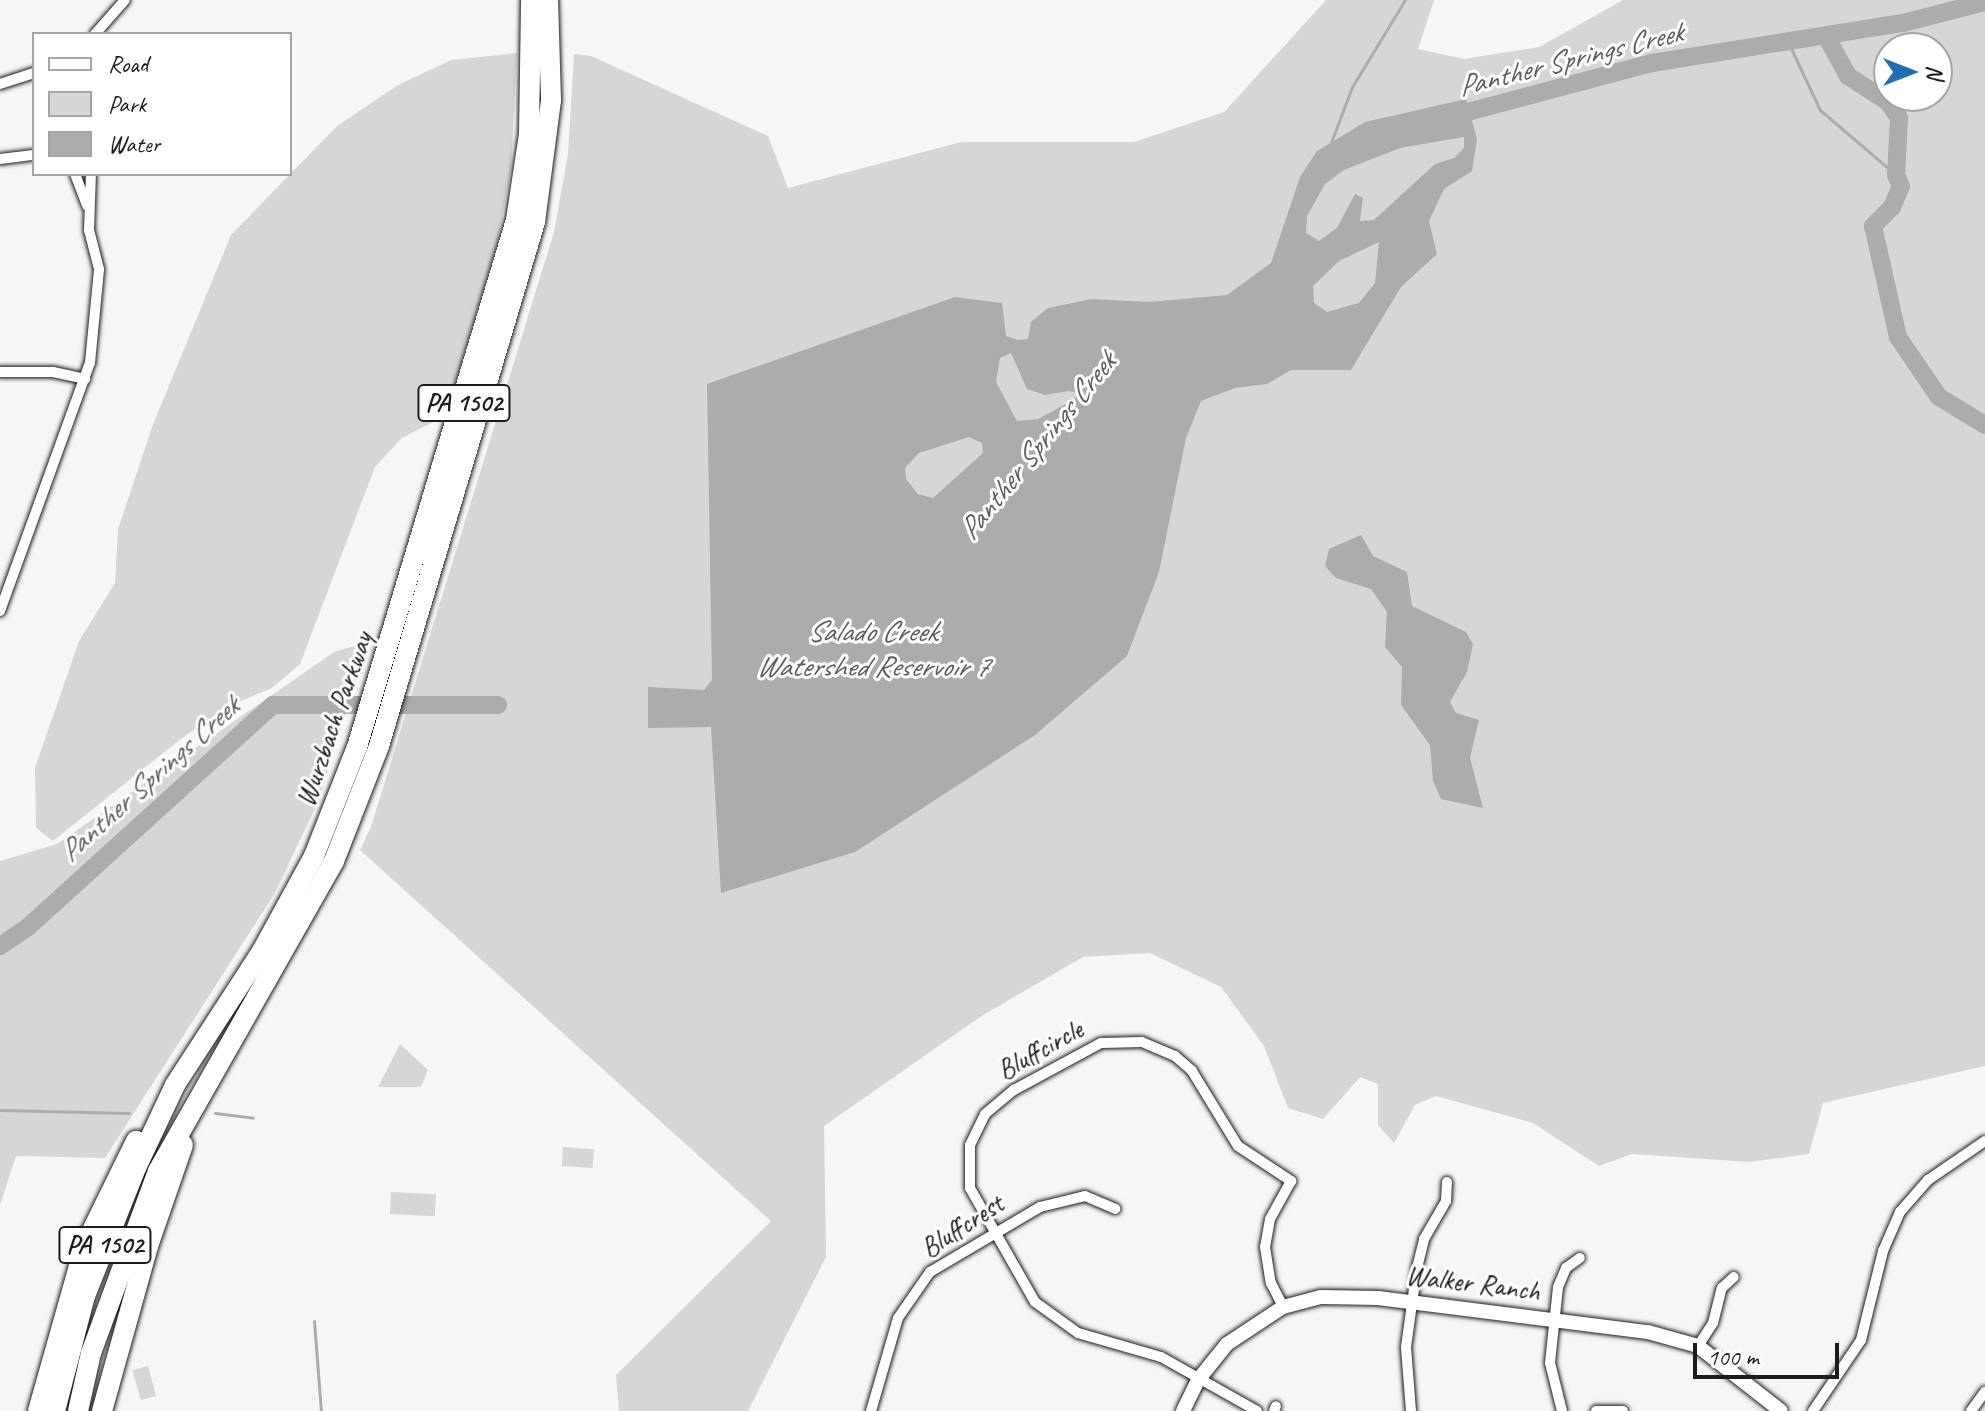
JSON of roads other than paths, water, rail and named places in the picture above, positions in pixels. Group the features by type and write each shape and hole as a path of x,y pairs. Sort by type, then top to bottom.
{"highway":[{"name":"Wurzbach Parkway","path":"78,1411 91,1353 133,1227 200,1096 334,861 379,746 535,222 547,150 542,50 531,0"},
{"name":"Wurzbach Parkway","path":"55,1411 85,1296 175,1085 285,910 336,807 357,747 516,220 548,0"},
{"path":"38,1411 85,1245 113,1181 175,1085"},
{"path":"102,1411 148,1246 200,1096"}],"street":[{"path":"97,32 125,0"},
{"path":"0,84 32,74"},
{"path":"0,159 32,155"},
{"path":"0,611 85,379 99,269 88,208 76,176"},
{"path":"88,208 91,176"},
{"path":"0,372 53,372 85,379"},
{"name":"Bluffcircle","path":"1257,1411 1148,1351 1091,1338 1055,1320 1026,1292 972,1197 967,1169 970,1145 985,1114 1000,1098 1082,1050 1112,1041 1157,1045 1192,1071 1238,1146 1291,1181 1270,1219 1265,1247 1271,1283 1283,1307"},
{"path":"1813,1411 1861,1340 1883,1251 1900,1212 1928,1180 1985,1141"},
{"path":"1411,1411 1406,1373 1412,1302 1420,1252 1446,1201 1447,1182"},
{"name":"Bluffcrest","path":"871,1411 908,1298 930,1272 991,1233 1065,1198 1096,1198 1115,1209"},
{"path":"1562,1411 1550,1372 1555,1320 1561,1277 1580,1258"},
{"path":"1698,1346 1713,1323 1722,1288 1734,1277"},
{"name":"Walker Ranch","path":"1183,1411 1198,1380 1218,1352 1283,1307 1321,1297 1412,1302 1648,1332 1698,1346 1781,1411"},
{"path":"1971,1411 1985,1392"},
{"path":"1596,1411 1623,1411"}],"water":[{"name":"Salado Creek Watershed Reservoir 7","path":"1466,99 1477,139 1472,171 1444,189 1429,221 1437,254 1401,287 1351,370 1291,370 1267,384 1235,388 1201,401 1186,438 1159,572 1127,656 1035,735 855,852 721,893 711,727 648,728 648,687 704,690 712,680 707,384 955,297 1002,303 1006,336 1018,340 1028,339 1031,322 1048,308 1091,299 1149,302 1227,295 1271,263 1300,177 1317,151 1365,122","holes":["1464,137 1464,148 1454,158 1435,164 1374,220 1360,221 1363,198 1355,194 1337,228 1319,241 1306,233 1307,216 1325,184 1344,170 1400,148","1379,242 1375,283 1359,303 1327,312 1314,303 1313,286 1339,261","1011,353 1027,389 1045,395 1069,391 1077,393 1075,399 1038,419 1017,421 996,382 1000,358","969,437 982,443 983,453 933,498 918,494 906,479 905,468 919,453"]},
{"path":"1361,535 1373,556 1407,572 1412,606 1466,632 1473,644 1467,672 1450,702 1456,713 1479,720 1470,758 1483,808 1441,799 1433,781 1430,745 1401,705 1402,667 1385,647 1387,612 1371,589 1336,578 1325,566 1329,549"}],"waterway":[{"path":"1330,145 1352,87 1405,0"},
{"name":"Panther Springs Creek","path":"1445,118 1652,63 1903,23 1985,2"},
{"name":"Panther Springs Creek","path":"1826,36 1848,76 1888,102 1899,118 1896,175 1901,186 1892,207 1873,226 1898,337 1939,397 1985,425"},
{"name":"Panther Springs Creek","path":"1788,42 1820,110 1896,175"},
{"name":"Panther Springs Creek","path":"0,946 28,927 273,705 498,705"},
{"path":"0,1110 129,1113"},
{"path":"215,1113 253,1118"},
{"path":"314,1321 321,1411"}]}
